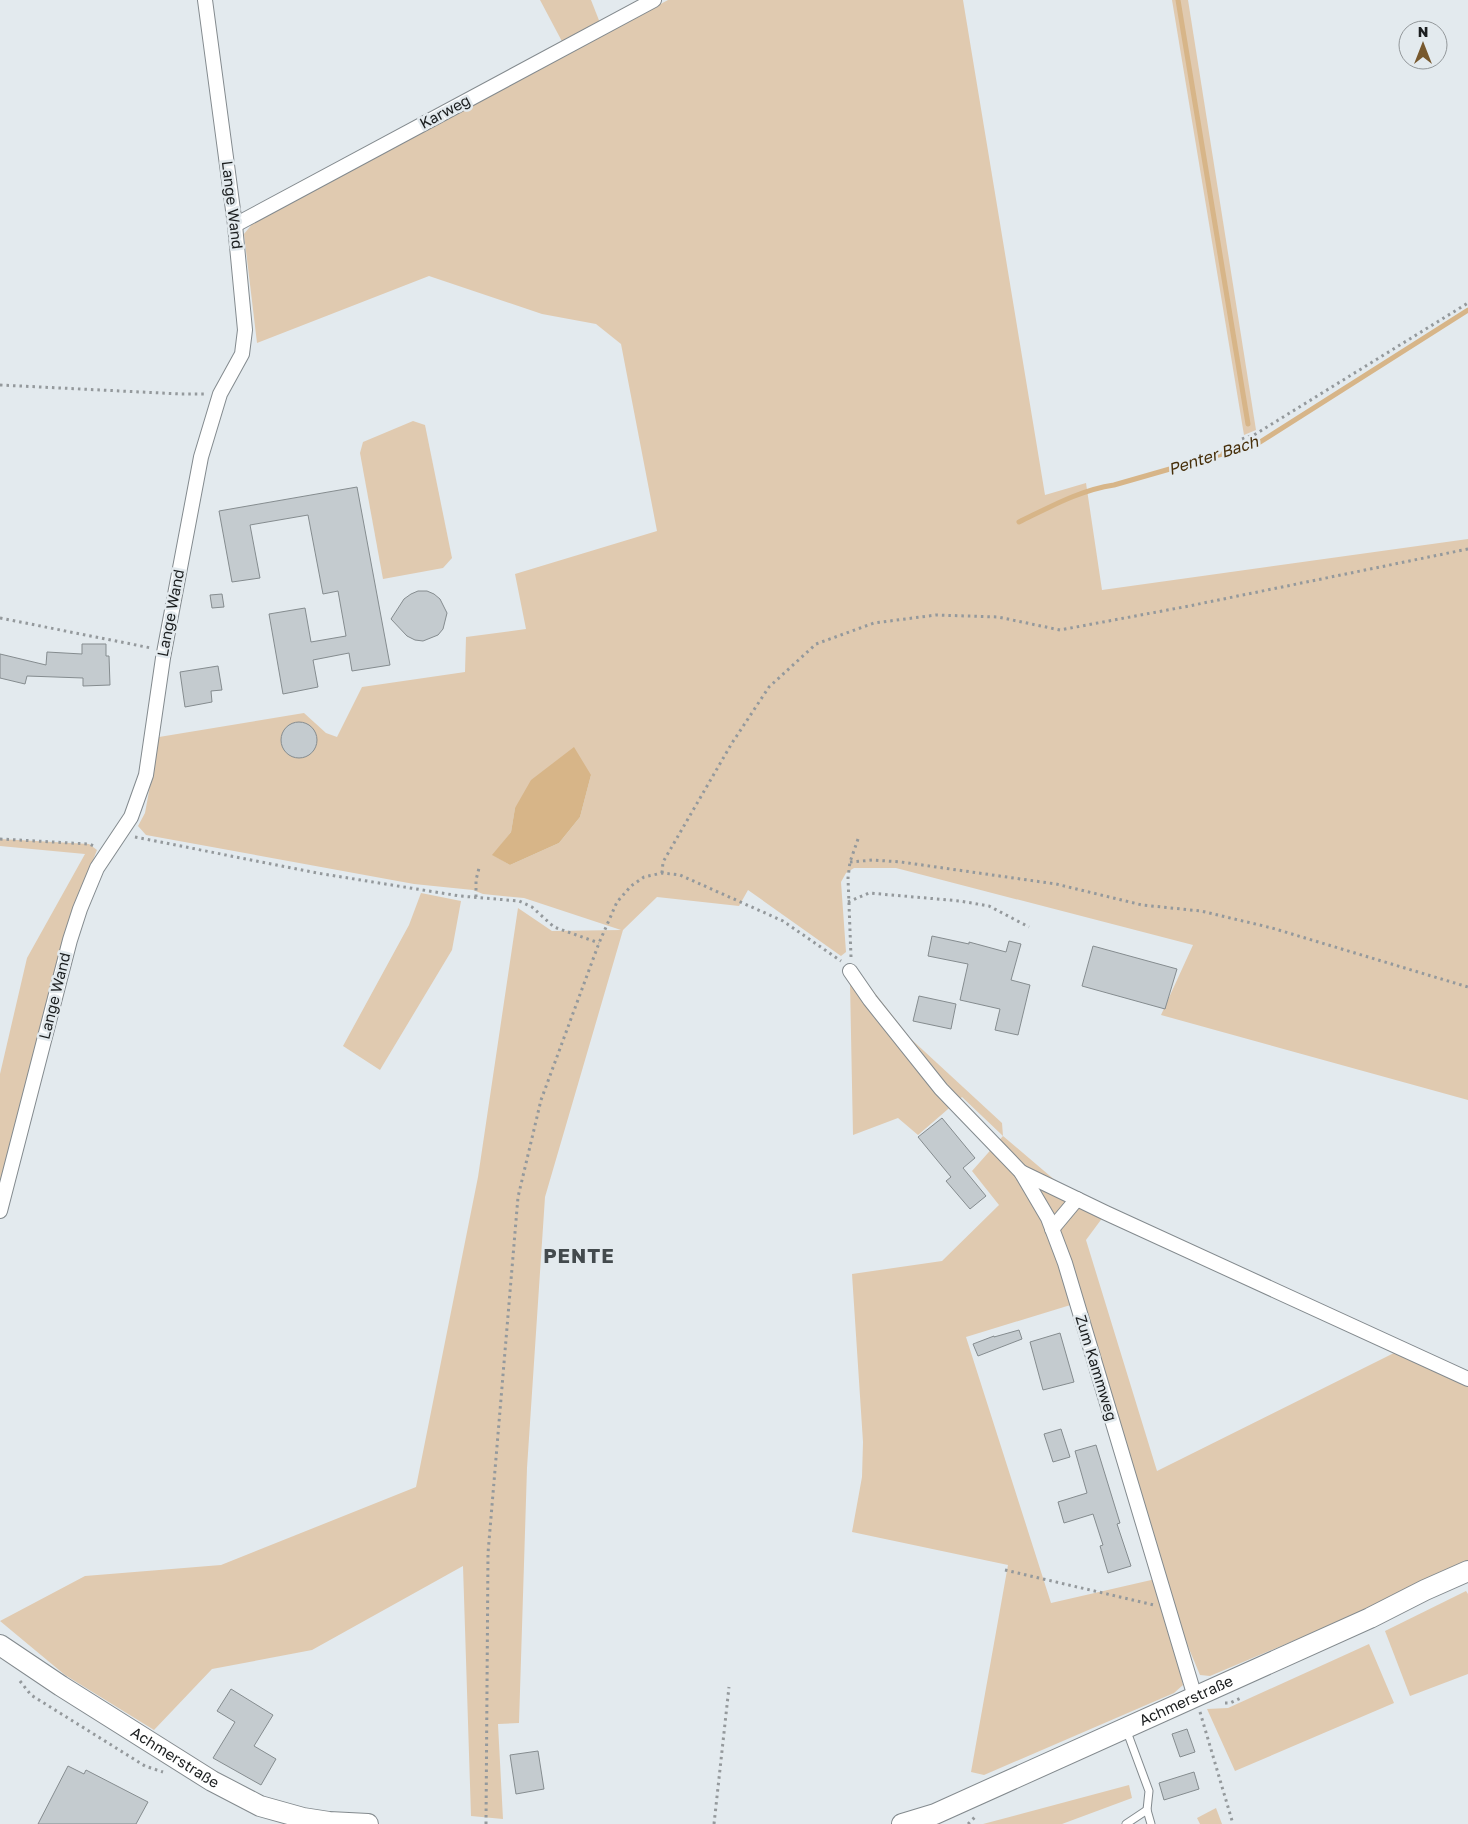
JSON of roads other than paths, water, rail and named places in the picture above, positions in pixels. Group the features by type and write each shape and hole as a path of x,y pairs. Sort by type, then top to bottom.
{"street":[{"name":"Lange Wand","path":"0,1211 70,940 80,909 97,868 131,817 146,775 164,650 201,457 220,394 242,354 245,330 235,224 205,0"},
{"name":"Karweg","path":"235,224 654,0"},
{"name":"Zum Kammweg","path":"850,970 870,1000 941,1089 1021,1172 1048,1218 1065,1263 1195,1697"},
{"path":"1021,1172 1468,1379"},
{"path":"1052,1229 1077,1199"},
{"name":"Achmerstraße","path":"902,1824 935,1814 1370,1618 1468,1571"},
{"name":"Achmerstraße","path":"0,1645 61,1686 212,1781 260,1806 303,1818 329,1822 368,1824"}],"lane":[{"path":"1126,1728 1150,1791 1147,1810 1151,1824"},
{"path":"1126,1824 1147,1810"}],"waterway":[{"path":"1178,0 1248,424"},
{"name":"Penter Bach","path":"1019,522 1065,500 1101,487 1114,485 1257,444 1468,310"}],"district":[{"name":"PENTE","path":"579,1256"}]}
